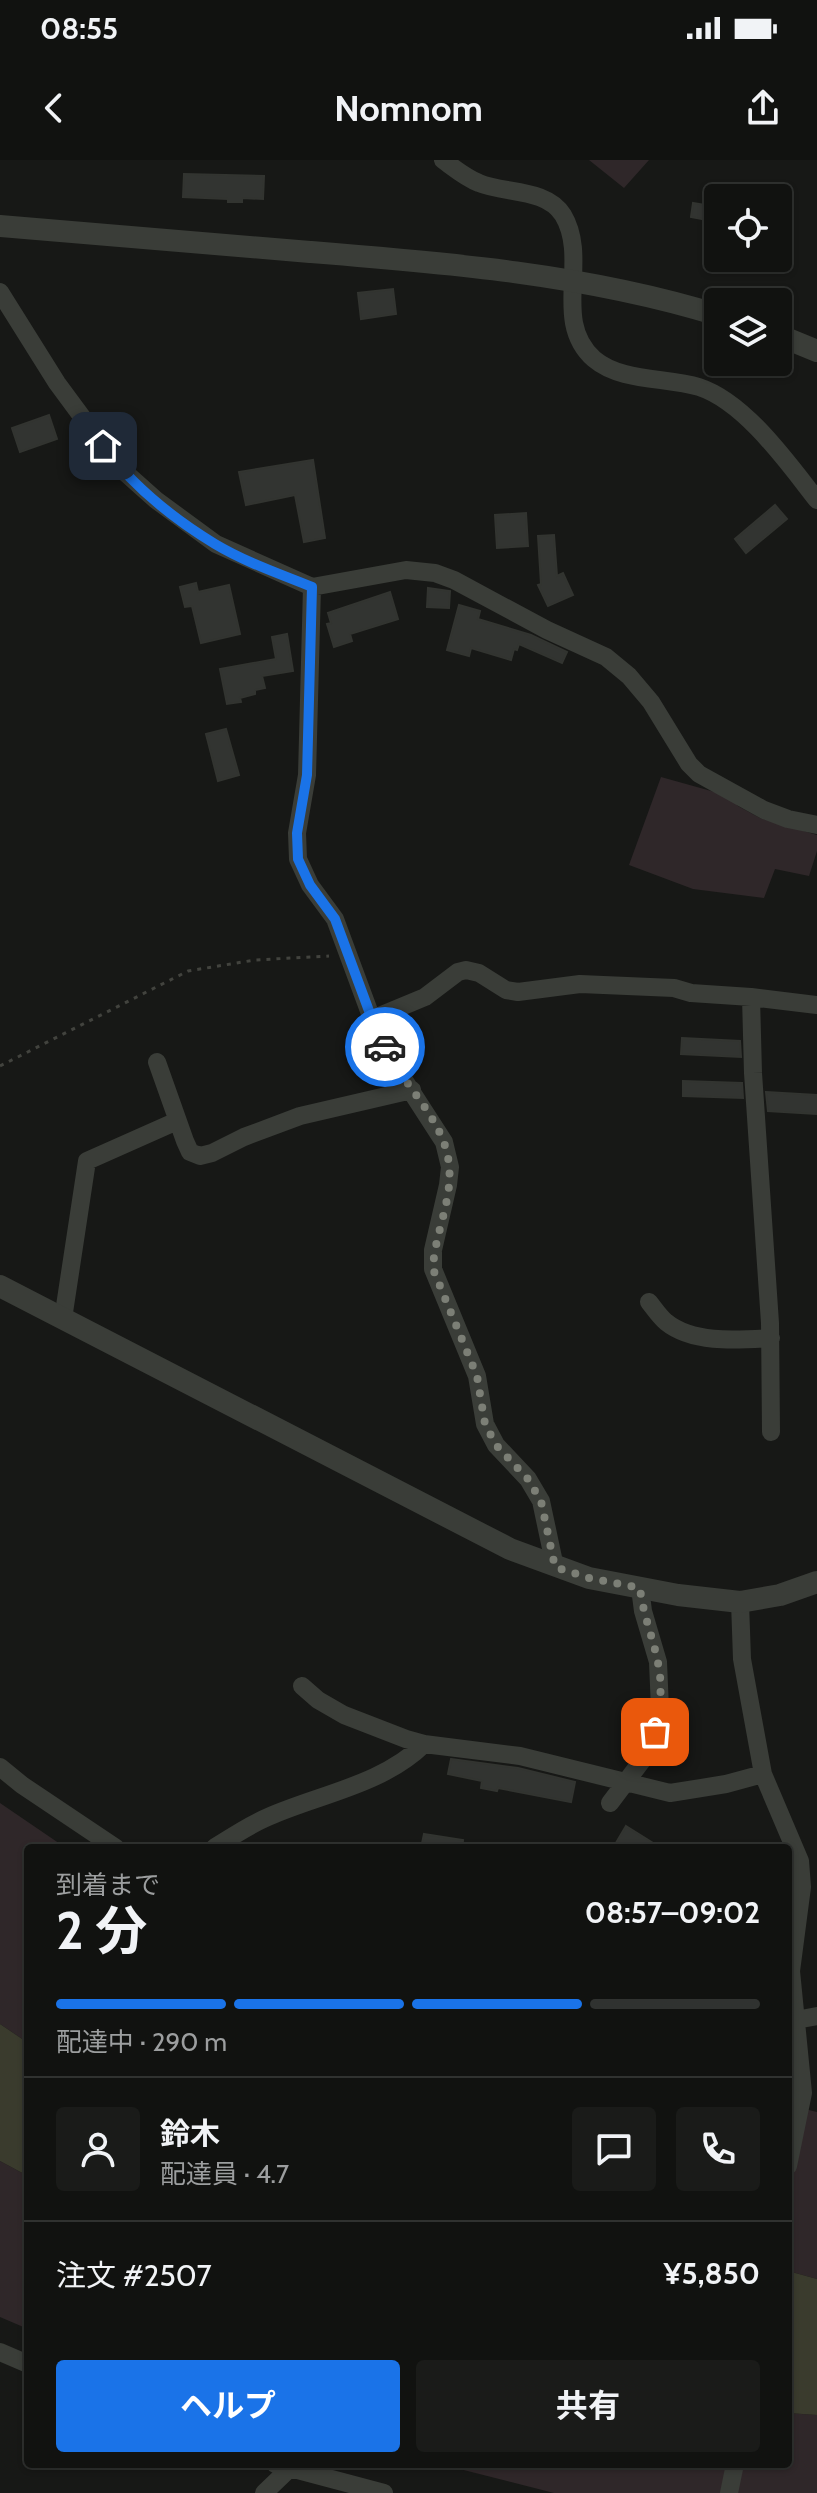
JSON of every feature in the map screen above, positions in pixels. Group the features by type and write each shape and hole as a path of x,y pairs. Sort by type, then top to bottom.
{"street":[{"path":"443,160 480,183 545,199 562,213 571,236 572,319 575,333 583,348 596,361 630,374 702,388 720,397 754,426 817,500"},
{"path":"0,226 452,264 573,281 704,311"},
{"path":"0,292 57,383 119,467 156,500 216,544 312,587 406,570 435,573 454,580 547,630 606,657 629,676 651,702 689,764 699,774 764,810 817,825"},
{"path":"792,341 817,351"},
{"path":"312,587 307,775 297,833 298,859 310,885 335,919 372,1019 391,1060 444,1142 450,1167 433,1250 433,1269 477,1376 485,1424 496,1445 528,1479 541,1501 555,1567"},
{"path":"372,1019 425,997 458,972 466,970 479,973 506,990 518,992 580,984 674,988 691,993 817,1005"},
{"path":"751,997 771,1338 771,1432"},
{"path":"157,1062 190,1152 200,1156 300,1116 412,1090"},
{"path":"63,1319 87,1161 177,1121"},
{"path":"0,1286 510,1549 555,1567 589,1578 640,1588 740,1602 780,1595 817,1582"},
{"path":"649,1302 666,1322 693,1334 746,1340 771,1338"},
{"path":"610,1803 647,1754 660,1709 658,1662 643,1611 640,1588"},
{"path":"740,1602 742,1659 763,1774 800,1861 802,1887 792,1963"},
{"path":"302,1686 318,1700 344,1715 424,1744 520,1756 670,1793 763,1774"},
{"path":"221,1844 265,1818 385,1772 409,1758 424,1744"},
{"path":"0,1767 110,1844"},
{"path":"792,1981 802,2095 792,2146"},
{"path":"796,2020 817,2016"},
{"path":"0,2352 24,2362"},
{"path":"264,2493 281,2468"},
{"path":"286,2468 384,2493"},
{"path":"729,2493 734,2468"}],"path":[{"path":"0,1066 188,971 255,960 349,954"}],"shaded area":[{"path":"589,160 649,160 624,188"},
{"path":"661,777 729,796 738,806 760,818 817,835 817,851 809,876 775,869 764,898 693,889 629,865"},
{"path":"0,1803 60,1844 24,1844 24,2040 0,2024"},
{"path":"0,2024 24,2040 24,2174 0,2161"},
{"path":"792,2106 817,2112 817,2279 792,2272"},
{"path":"0,2161 24,2174 24,2327 0,2317"},
{"path":"792,2272 817,2279 817,2415 792,2413"},
{"path":"792,2413 817,2415 817,2493 554,2493 456,2468 792,2468"}],"building":[{"path":"184,174 264,176 263,199 242,198 242,202 228,202 228,199 183,197"},
{"path":"693,203 704,205 704,219 691,217"},
{"path":"393,289 396,314 361,319 358,293"},
{"path":"49,415 57,439 20,452 12,428"},
{"path":"313,460 325,538 304,542 295,495 246,505 239,472"},
{"path":"775,505 787,519 746,553 735,539"},
{"path":"526,513 528,546 497,548 495,515"},
{"path":"554,535 557,576 563,573 573,595 548,606 538,585 541,584 538,536"},
{"path":"196,583 198,592 229,585 240,634 201,643 192,606 185,607 180,587"},
{"path":"428,588 450,591 449,608 427,607"},
{"path":"390,592 398,619 350,634 352,641 334,647 327,624 331,623 328,613"},
{"path":"459,605 480,611 478,619 531,635 567,652 562,663 519,644 511,660 471,648 469,656 447,650"},
{"path":"287,634 293,671 262,676 265,688 240,698 241,702 227,704 220,669 276,659 272,637"},
{"path":"226,729 239,775 218,781 206,734"},
{"path":"682,1038 740,1041 741,1057 681,1054"},
{"path":"683,1081 742,1083 743,1098 683,1096"},
{"path":"766,1092 817,1095 817,1114 768,1111"},
{"path":"451,1759 518,1768 575,1782 571,1802 498,1788 497,1791 481,1788 482,1781 448,1774"},
{"path":"626,1826 655,1844 615,1844"},
{"path":"424,1834 463,1840 462,1844 422,1844"}],"way so far":[{"path":"385,1047 444,1142 450,1167 433,1250 433,1269 477,1376 485,1424 496,1445 528,1479 541,1501 555,1567 589,1578 640,1588 643,1611 658,1662 660,1709 655,1732"}],"route":[{"path":"103,446 119,467 156,500 216,544 312,587 307,775 297,833 298,859 310,885 335,919 385,1047"}]}
